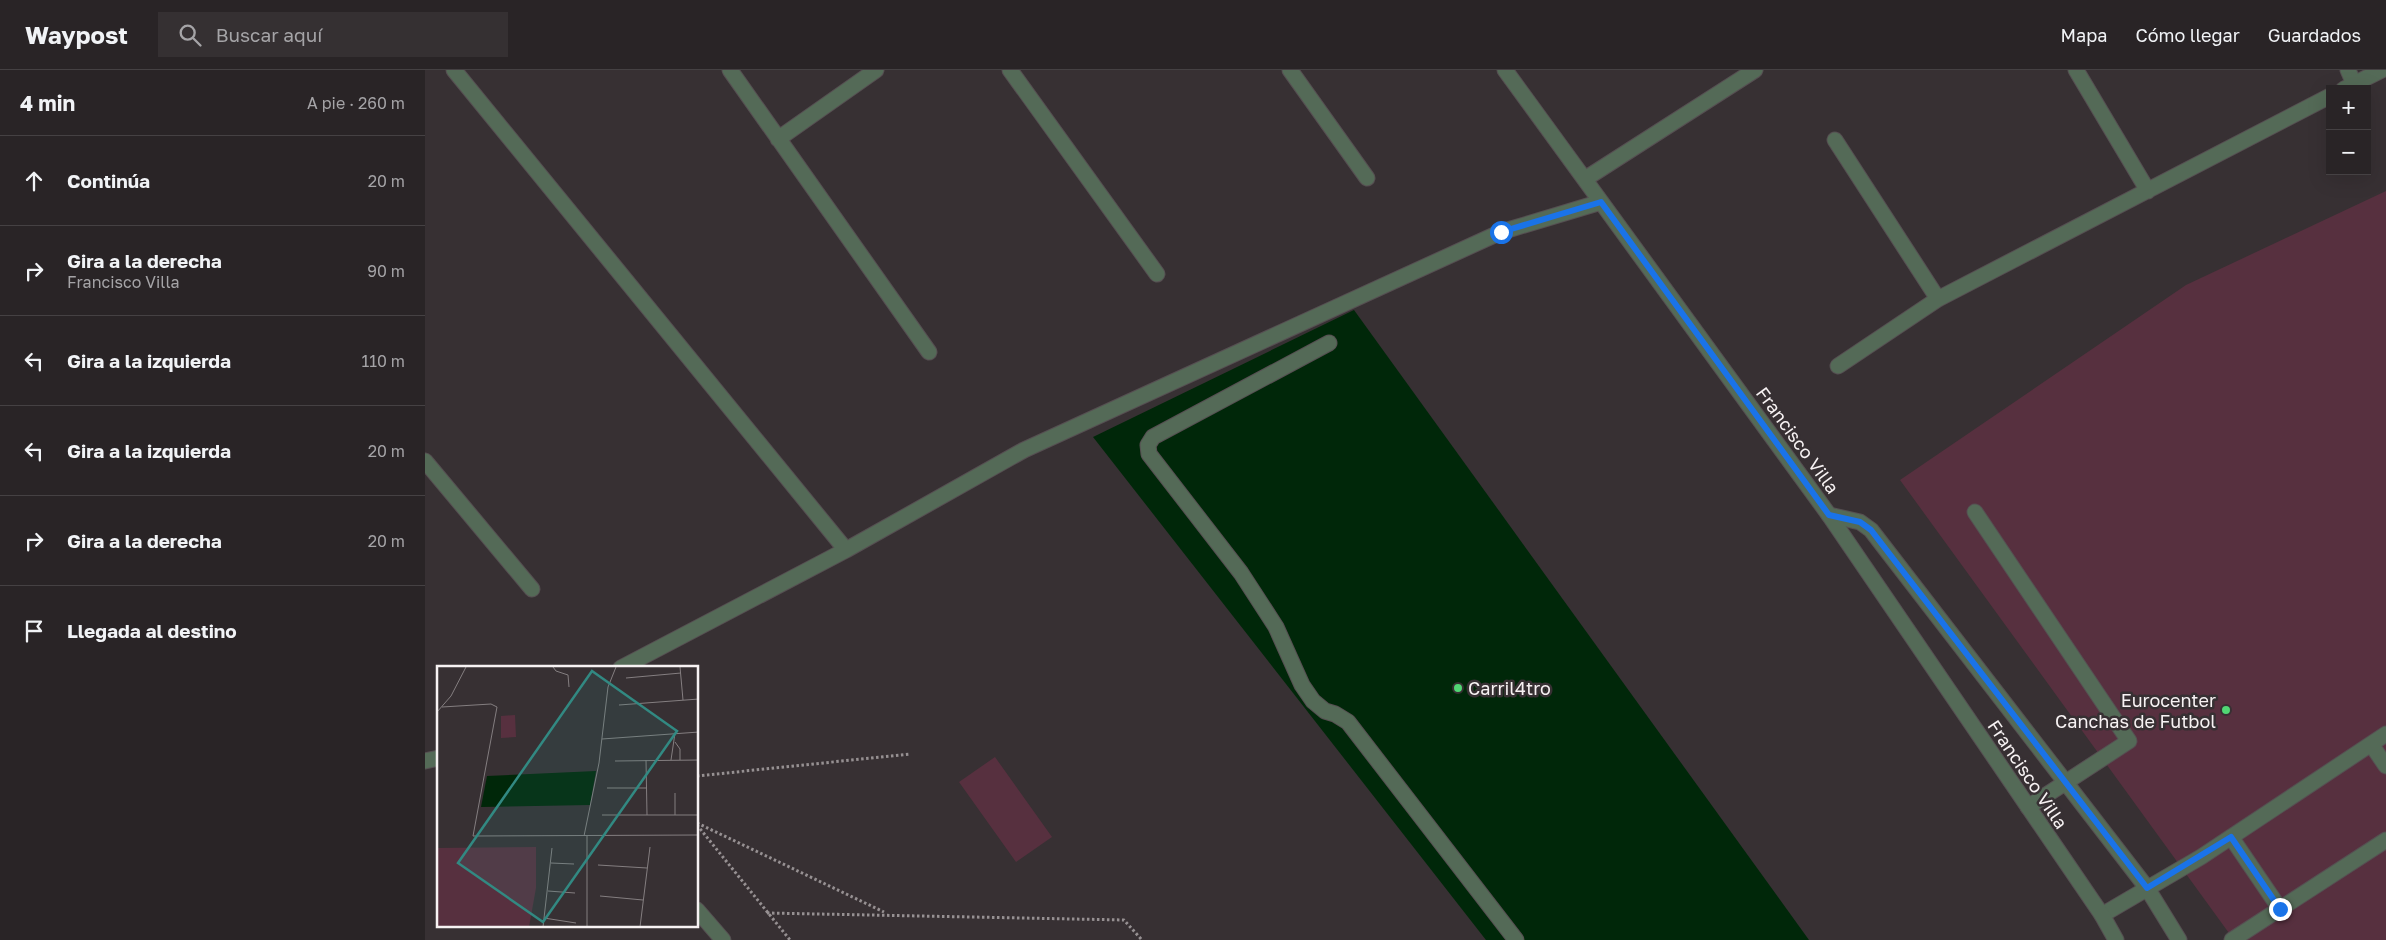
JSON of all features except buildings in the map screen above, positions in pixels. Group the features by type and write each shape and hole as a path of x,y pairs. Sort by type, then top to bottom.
{"street":[{"path":"729,70 929,352"},
{"path":"779,139 876,70"},
{"path":"1011,70 1157,274"},
{"path":"1290,70 1367,178"},
{"name":"Francisco Villa","path":"1505,70 1829,515 2101,915 2116,940"},
{"path":"1585,179 1755,70"},
{"path":"2076,70 2148,190"},
{"path":"2349,81 2382,70"},
{"path":"459,72 847,550"},
{"path":"1838,366 1938,299 2326,98"},
{"path":"1835,140 1938,299"},
{"path":"625,666 847,550 1024,450 1501,232 1601,202"},
{"path":"1329,343 1153,437 1148,445 1149,454 1241,573 1276,627 1302,686 1313,701 1325,711 1335,714 1348,722 1516,940"},
{"path":"425,461 531,589"},
{"path":"1975,512 2129,741 2065,780 2028,807"},
{"path":"1829,515 1860,522 1871,530 2147,888 2179,940"},
{"path":"2101,915 2231,837 2386,734"},
{"path":"2371,744 2386,766"},
{"path":"2231,837 2280,909"},
{"path":"2232,940 2386,840"},
{"path":"699,912 723,940"}],"path":[{"path":"699,776 910,754"},
{"path":"699,825 887,914"},
{"path":"699,827 790,940"},
{"path":"767,913 1125,920 1141,940"}],"shaded area":[{"name":"Eurocenter Canchas de Futbol","path":"2386,191 2386,940 2234,940 1900,480 2186,285"},
{"name":"Carril4tro","path":"1354,310 1809,940 1486,940 1093,437"},
{"path":"995,757 1052,837 1016,862 959,782"}],"place":[{"name":"Carril4tro","path":"1458,688"},
{"name":"Eurocenter Canchas de Futbol","path":"2226,710"}],"route":[{"path":"1501,232 1601,202 1829,515 1860,522 1871,530 2147,888 2201,857 2231,837 2280,909"}]}
